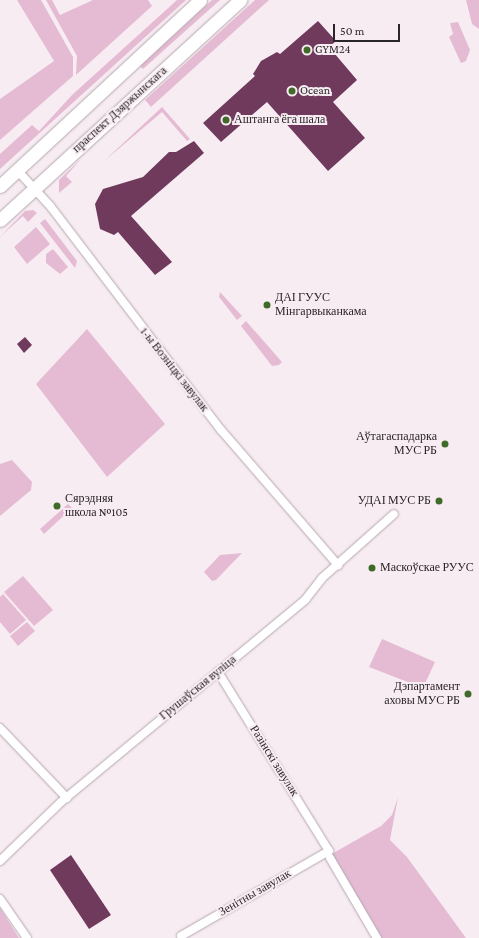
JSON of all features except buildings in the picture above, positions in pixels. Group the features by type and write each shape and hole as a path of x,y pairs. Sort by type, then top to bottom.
{"main road":[{"name":"праспект Дзяржынскага","path":"0,186 200,0"},
{"name":"праспект Дзяржынскага","path":"0,220 240,0"}],"street":[{"name":"1-ы Возніцкі завулак","path":"17,170 34,188 216,424 338,565"},
{"name":"Грушаўская вуліца","path":"0,861 67,798 305,600 338,565 394,514"},
{"name":"Разінскі завулак","path":"218,672 330,854 376,938"},
{"path":"0,728 67,798"},
{"name":"Зенітны завулак","path":"181,936 330,854"},
{"path":"0,899 27,938"}],"shaded area":[{"path":"17,0 41,0 73,57 73,76 0,140 0,99 54,61"},
{"path":"46,0 52,0 60,15 93,0 148,0 152,6 76,75 77,56"},
{"path":"177,0 186,0 0,169 0,154 32,125 39,131 72,95"},
{"path":"212,0 220,0 143,69 140,66"},
{"path":"255,0 269,0 151,107 145,100"},
{"path":"466,0 479,0 479,29 472,24"},
{"path":"458,22 470,50 466,61 461,63 449,37 453,34 450,23"},
{"path":"162,107 190,139 187,141 162,112 103,162"},
{"path":"81,159 66,176 72,182 59,193 59,180"},
{"path":"33,210 37,213 28,222 23,216 0,237 25,211"},
{"path":"45,219 77,261 75,268 40,223"},
{"path":"36,227 50,244 27,264 14,247"},
{"path":"53,249 68,267 60,274 46,263 46,254"},
{"path":"220,292 242,316 237,320 219,297"},
{"path":"246,321 282,362 279,365 272,366 241,326"},
{"path":"87,329 165,424 107,477 36,384"},
{"path":"12,460 32,482 31,490 0,516 0,464"},
{"path":"68,504 72,508 44,534 40,529"},
{"path":"242,553 216,580 212,581 204,572 220,555"},
{"path":"23,576 53,610 34,626 4,592"},
{"path":"3,594 26,620 10,634 0,622 0,597"},
{"path":"27,622 35,631 18,646 10,636"},
{"path":"382,639 435,662 423,688 369,667"},
{"path":"398,797 390,840 407,857 466,938 382,938 333,856 328,856 381,826 392,815"},
{"path":"0,908 19,938 0,938"}],"place":[{"name":"GYM24","path":"307,50"},
{"name":"Ocean","path":"292,91"},
{"name":"Аштанга ёга шала","path":"226,120"},
{"name":"ДАІ ГУУС Мінгарвыканкама","path":"267,305"},
{"name":"Аўтагаспадарка МУС РБ","path":"445,444"},
{"name":"УДАІ МУС РБ","path":"439,501"},
{"name":"Сярэдняя школа №105","path":"57,506"},
{"name":"Маскоўскае РУУС","path":"372,568"},
{"name":"Дэпартамент аховы МУС РБ","path":"468,694"}]}
